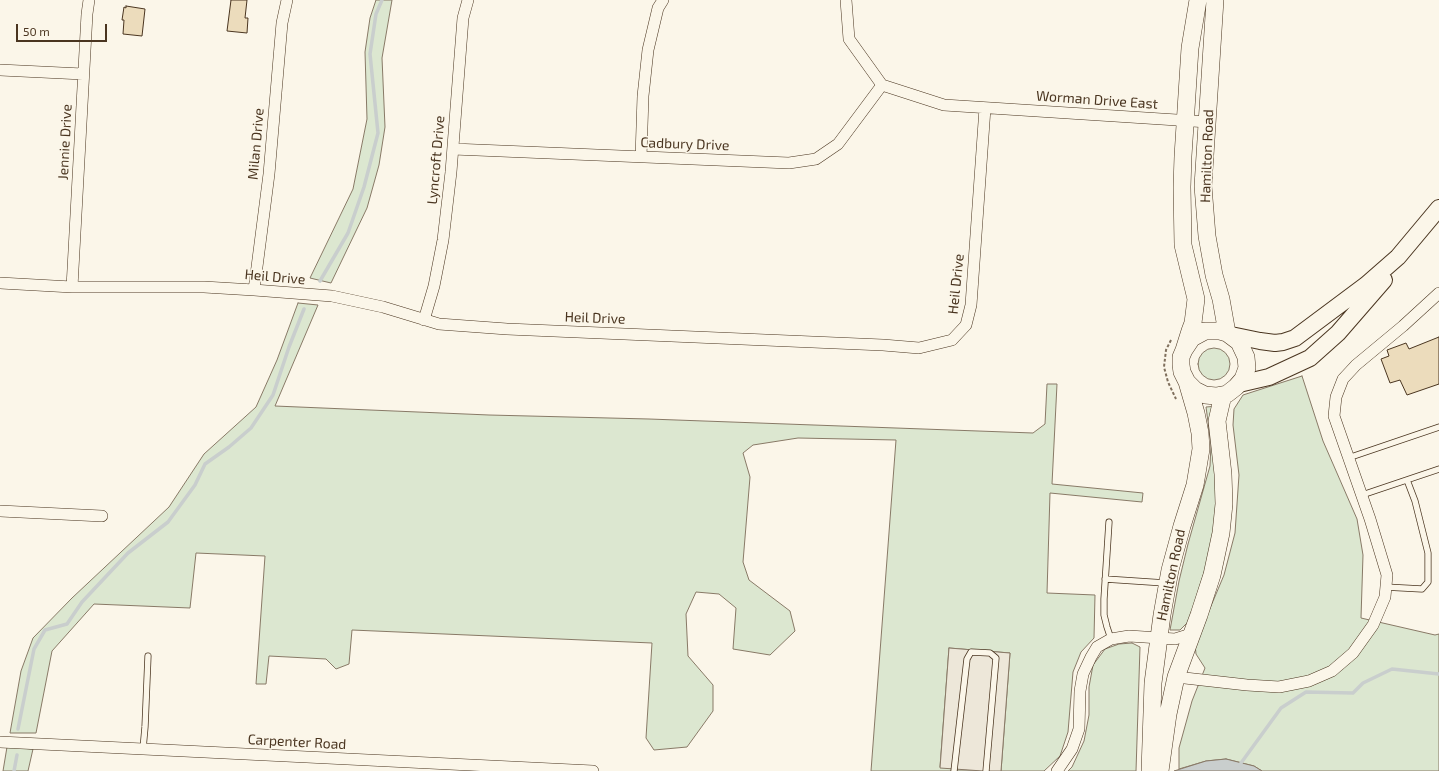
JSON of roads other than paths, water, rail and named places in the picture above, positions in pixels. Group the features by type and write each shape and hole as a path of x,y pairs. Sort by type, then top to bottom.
{"main road":[{"name":"Hamilton Road","path":"1196,328 1202,315 1203,294 1190,241 1184,224 1182,188 1190,48 1198,0"},
{"name":"Hamilton Road","path":"1215,0 1203,186 1206,223 1214,275 1234,338"},
{"path":"1398,257 1386,278 1338,333 1310,358 1269,377 1216,396 1205,395 1195,390 1187,382 1182,372 1181,365 1184,350 1192,338 1196,328 1213,330 1274,351 1285,351 1298,347 1335,318 1347,306 1354,294 1398,257 1439,208"},
{"path":"1233,389 1243,379 1247,368 1246,357 1234,338"},
{"name":"Hamilton Road","path":"1160,771 1153,683 1168,583 1182,526 1195,484 1201,449 1197,419 1187,382"},
{"name":"Hamilton Road","path":"1150,771 1158,738 1168,714 1176,677 1194,628 1211,594 1219,572 1227,539 1232,474 1226,430 1227,413 1233,389"}],"street":[{"name":"Jennie Drive","path":"72,287 89,0"},
{"name":"Milan Drive","path":"254,290 269,174 282,23 287,0"},
{"name":"Lyncroft Drive","path":"424,320 434,286 443,240 451,172 463,18 468,0"},
{"path":"641,157 643,96 648,50 658,8 664,0"},
{"path":"846,0 849,39 882,85"},
{"path":"0,70 84,74"},
{"name":"Cadbury Drive","path":"453,149 789,163 816,159 838,144 882,85"},
{"name":"Worman Drive East","path":"882,85 944,105 1208,122"},
{"name":"Heil Drive","path":"0,283 72,287 204,287 254,290 332,296 383,307 439,324 507,329 883,345 919,348 952,340 966,325 971,305 985,108"},
{"path":"1176,677 1247,686 1279,687 1309,681 1332,671 1354,653 1372,625 1385,597 1387,574 1362,495 1334,416 1336,397 1343,379 1356,365 1403,326 1439,293"},
{"path":"0,511 102,516"},
{"path":"1057,771 1072,750 1079,729 1080,691 1083,674 1097,647 1112,639 1129,636 1175,638 1194,628"},
{"name":"Carpenter Road","path":"0,742 593,771"}],"lane":[{"path":"1348,458 1439,427"},
{"path":"1362,495 1439,469"},
{"path":"1386,587 1422,589 1428,582 1428,553 1415,501 1407,480"},
{"path":"1108,522 1104,615 1112,639"},
{"path":"1105,579 1168,583"},
{"path":"954,771 966,659 971,652 990,653 996,658 986,771"},
{"path":"142,749 145,727 148,656"}],"waterway":[{"path":"320,281 348,233 364,187 378,133 370,54 376,14 382,0"},
{"path":"18,729 34,649 45,630 67,624 82,602 128,553 168,522 195,485 205,464 229,447 251,428 273,395 289,347 304,309"},
{"path":"1241,763 1281,708 1306,692 1353,693 1363,683 1392,669 1439,674"},
{"path":"14,771 17,755"}]}
